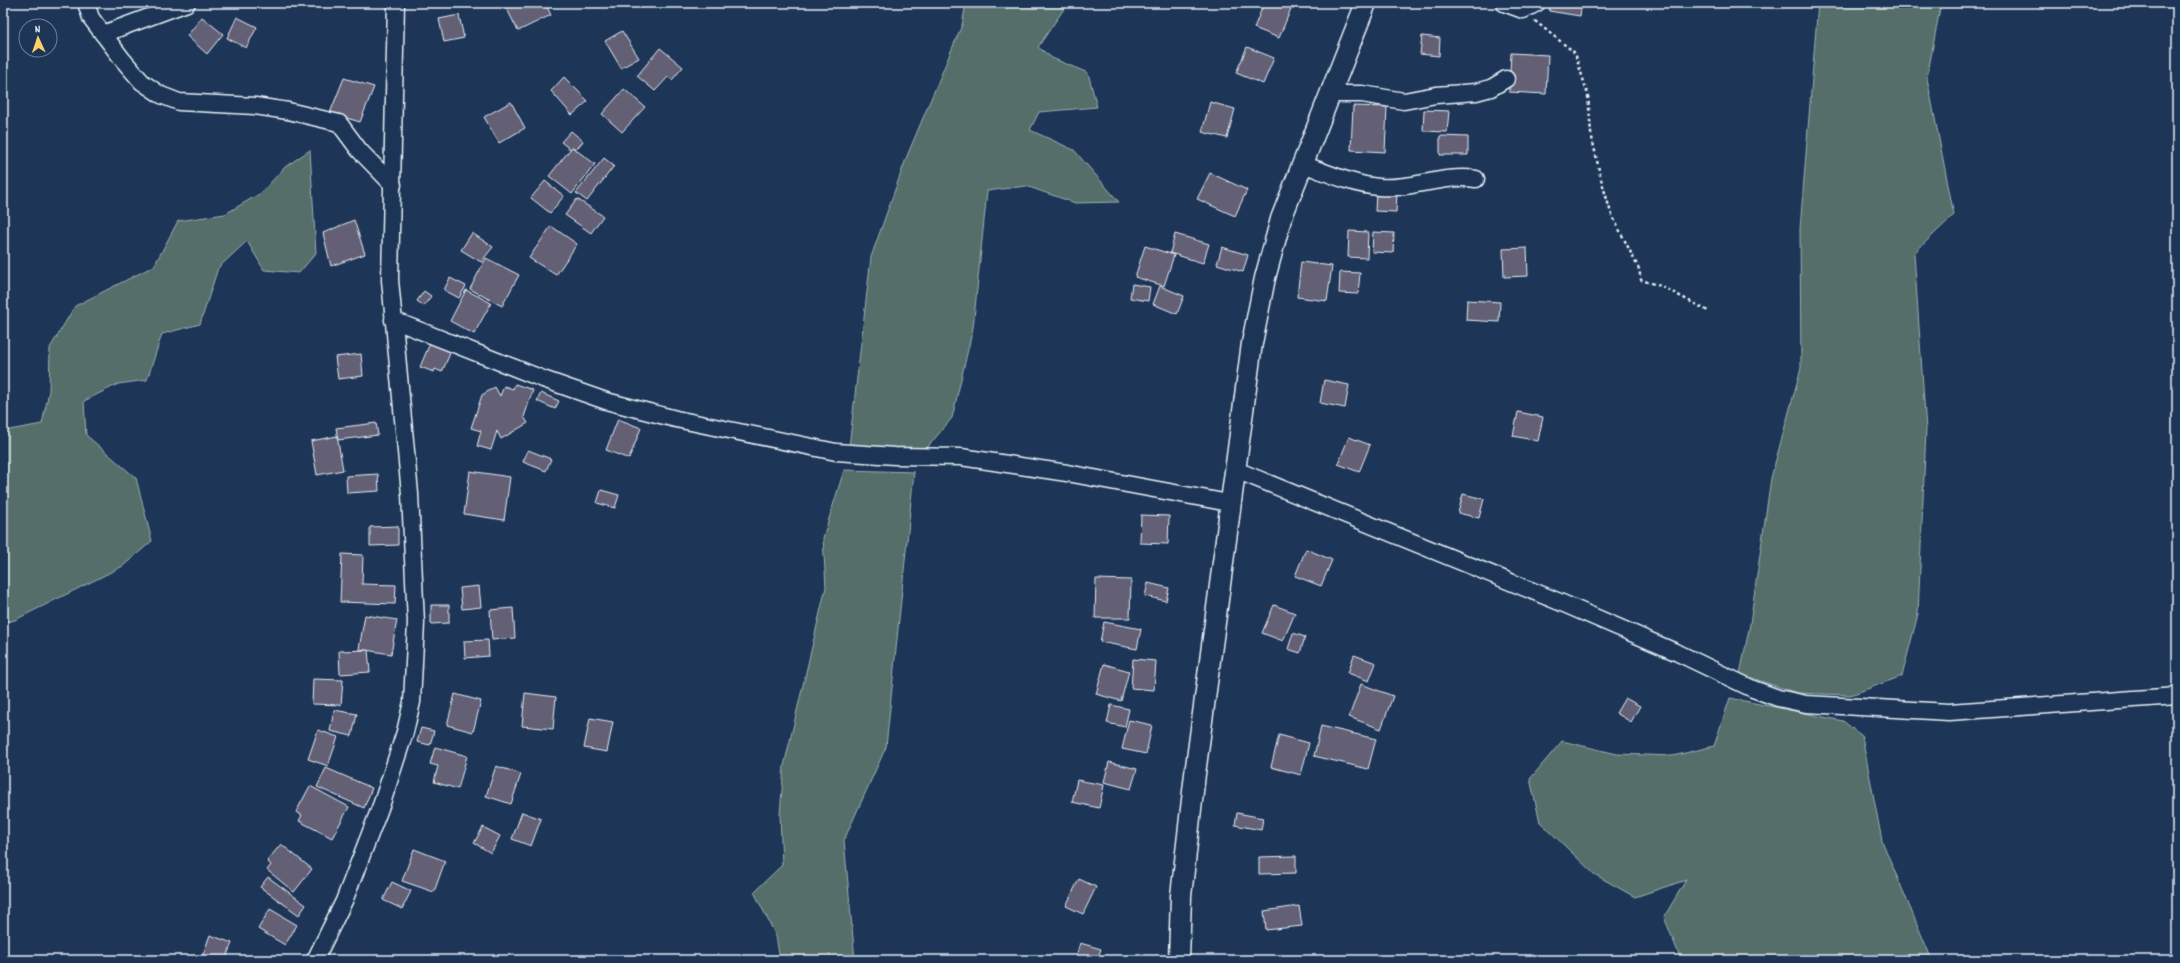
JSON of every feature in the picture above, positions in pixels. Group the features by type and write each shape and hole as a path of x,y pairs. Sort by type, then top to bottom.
{"street":[{"path":"86,3 91,18 142,82 161,95 179,102 254,106 288,111 339,123 359,150 393,185"},
{"path":"103,34 187,3"},
{"path":"314,960 344,901 382,803 405,732 412,702 416,623 410,494 403,408 393,320 390,244 393,185 396,3"},
{"path":"1179,960 1181,896 1192,797 1229,503 1236,470 1252,343 1265,278 1281,220 1366,3"},
{"path":"1504,3 1530,7"},
{"path":"1331,94 1362,94 1404,101 1436,95 1476,92 1491,88 1506,79"},
{"path":"1302,164 1379,187 1418,184 1462,177 1476,179"},
{"path":"393,320 543,379 606,400 676,419 836,452 895,456 961,457 1067,473 1229,503"},
{"path":"1236,470 1562,603 1678,653 1753,689 1778,698 1806,704 1949,712 2177,696"}],"path":[{"path":"1530,7 1546,32 1575,53 1588,95 1591,133 1601,179 1611,213 1639,269 1641,280 1661,286 1710,312"}],"green space":[{"path":"966,3 1068,3 1038,47 1052,58 1088,73 1097,107 1039,112 1030,130 1074,150 1119,202 1075,203 1026,186 987,191 973,328 952,418 926,449 849,447 871,257 907,156 962,25"},
{"path":"1818,3 1941,3 1927,78 1954,215 1914,253 1926,430 1918,614 1902,676 1851,695 1797,693 1740,674 1750,624 1771,478 1801,368 1800,229"},
{"path":"310,150 316,253 299,273 264,270 247,241 218,268 200,324 162,334 147,380 118,384 84,401 86,435 136,478 152,541 123,566 15,620 3,623 3,433 4,431 42,424 49,391 50,348 75,306 154,266 178,221 225,214 261,193 285,167"},
{"path":"844,470 914,472 886,747 844,840 855,960 780,960 776,936 754,892 782,865 780,814 784,766 826,587 823,538"},
{"path":"1730,698 1843,721 1862,736 1882,841 1932,960 1685,960 1680,957 1664,917 1686,880 1635,897 1594,874 1540,822 1530,779 1562,741 1617,754 1673,756 1714,746"}],"building":[{"path":"504,3 545,3 551,15 518,31"},
{"path":"1264,3 1283,3 1292,6 1279,38 1254,28"},
{"path":"1550,3 1582,3 1580,16 1549,11"},
{"path":"459,15 464,38 444,42 439,19"},
{"path":"202,17 223,34 207,54 187,36"},
{"path":"237,17 257,27 246,48 227,38"},
{"path":"622,31 639,58 621,68 605,41"},
{"path":"1422,36 1440,38 1439,56 1420,54"},
{"path":"1247,47 1274,58 1263,84 1236,73"},
{"path":"660,48 683,67 672,80 668,77 655,91 637,76"},
{"path":"1511,53 1548,55 1546,94 1509,92"},
{"path":"564,77 588,101 572,115 551,91"},
{"path":"344,78 374,87 360,122 330,113"},
{"path":"624,89 645,107 622,132 602,114"},
{"path":"511,102 525,128 499,143 484,117"},
{"path":"1210,102 1235,109 1227,138 1202,132"},
{"path":"1353,106 1387,107 1385,152 1351,150"},
{"path":"1424,110 1449,111 1447,132 1423,131"},
{"path":"571,131 583,141 576,150 572,147 570,149 561,142"},
{"path":"1440,136 1468,137 1468,155 1440,155"},
{"path":"572,147 595,164 572,194 549,176"},
{"path":"604,158 614,166 587,201 576,193"},
{"path":"1210,173 1247,190 1235,216 1197,199"},
{"path":"545,181 564,196 550,213 531,198"},
{"path":"1376,192 1397,193 1396,212 1375,211"},
{"path":"577,199 603,216 591,233 565,215"},
{"path":"354,220 365,254 331,266 323,233"},
{"path":"551,226 577,244 556,275 529,258"},
{"path":"1349,231 1368,232 1367,258 1348,257"},
{"path":"1373,232 1394,233 1393,253 1372,252"},
{"path":"472,233 493,247 481,262 461,250"},
{"path":"1175,234 1209,244 1203,263 1170,253"},
{"path":"1145,246 1174,255 1164,286 1135,277"},
{"path":"1222,247 1248,255 1243,272 1217,264"},
{"path":"1527,248 1528,276 1504,277 1503,249"},
{"path":"486,258 519,275 502,306 470,289"},
{"path":"1301,262 1332,266 1327,301 1297,297"},
{"path":"1340,272 1360,273 1358,294 1339,293"},
{"path":"450,278 466,286 459,298 444,290"},
{"path":"1132,284 1150,287 1148,301 1130,298"},
{"path":"1160,286 1184,296 1177,314 1153,304"},
{"path":"466,290 491,303 474,334 450,321"},
{"path":"424,291 431,296 424,306 417,301"},
{"path":"1467,300 1500,302 1499,322 1466,320"},
{"path":"430,343 451,351 442,372 435,369 434,372 420,367"},
{"path":"361,354 363,376 338,379 335,357"},
{"path":"1324,380 1349,385 1345,408 1320,403"},
{"path":"515,384 533,390 524,417 528,423 501,439 497,431 491,450 477,446 481,431 471,428 482,395 495,387 500,396 504,386 513,389"},
{"path":"541,393 559,401 555,409 537,401"},
{"path":"1518,412 1543,417 1538,441 1513,436"},
{"path":"618,419 641,428 629,459 606,450"},
{"path":"376,423 378,435 338,440 336,428"},
{"path":"337,436 343,470 317,475 311,441"},
{"path":"1349,437 1370,445 1359,472 1338,464"},
{"path":"528,450 551,459 546,471 523,462"},
{"path":"470,471 510,477 504,520 464,514"},
{"path":"378,474 379,491 347,493 346,476"},
{"path":"601,490 619,495 615,508 597,503"},
{"path":"1463,494 1484,499 1479,518 1458,513"},
{"path":"1141,515 1169,516 1168,544 1140,543"},
{"path":"398,526 398,545 370,546 370,527"},
{"path":"1306,549 1332,560 1321,586 1295,576"},
{"path":"342,554 363,555 362,584 396,585 395,604 340,602"},
{"path":"1096,579 1131,580 1130,618 1095,618"},
{"path":"1148,583 1169,588 1166,601 1145,596"},
{"path":"479,586 481,607 462,609 460,588"},
{"path":"431,605 449,605 449,623 431,624"},
{"path":"1274,605 1295,613 1283,641 1262,633"},
{"path":"513,608 515,638 492,640 490,610"},
{"path":"365,615 397,620 391,654 359,649"},
{"path":"1104,622 1141,629 1137,649 1100,642"},
{"path":"1293,633 1305,637 1300,653 1288,649"},
{"path":"488,640 489,656 465,658 464,641"},
{"path":"368,650 370,672 340,674 339,651"},
{"path":"1354,655 1376,663 1369,681 1348,673"},
{"path":"1133,659 1156,661 1154,690 1131,688"},
{"path":"1104,664 1129,671 1121,701 1096,694"},
{"path":"313,679 343,680 341,705 312,704"},
{"path":"1361,684 1393,696 1381,729 1349,717"},
{"path":"525,693 556,697 553,729 522,726"},
{"path":"455,694 481,701 473,732 447,725"},
{"path":"1625,698 1640,706 1631,722 1616,713"},
{"path":"1111,705 1129,709 1125,727 1107,723"},
{"path":"334,710 357,714 352,736 330,731"},
{"path":"590,718 613,722 607,752 584,748"},
{"path":"1129,720 1152,725 1146,754 1122,749"},
{"path":"1321,726 1376,739 1368,769 1314,756"},
{"path":"421,728 434,731 430,745 417,742"},
{"path":"318,730 338,737 328,766 308,759"},
{"path":"1279,735 1309,743 1301,775 1271,767"},
{"path":"435,747 467,756 458,789 434,782 438,766 430,764"},
{"path":"1109,762 1137,769 1131,789 1104,782"},
{"path":"496,766 521,774 511,804 486,796"},
{"path":"326,768 372,788 364,808 317,787"},
{"path":"1077,780 1104,785 1099,808 1072,802"},
{"path":"310,786 349,807 332,838 299,821 302,815 296,812"},
{"path":"522,812 541,819 531,846 512,839"},
{"path":"1237,813 1263,818 1261,830 1235,825"},
{"path":"483,827 500,836 491,853 474,843"},
{"path":"281,844 312,869 294,892 267,870 271,865 267,861"},
{"path":"414,849 445,861 434,892 402,881"},
{"path":"1296,856 1296,873 1259,874 1259,857"},
{"path":"268,877 306,905 299,915 260,887"},
{"path":"1079,879 1096,887 1083,914 1066,906"},
{"path":"392,882 411,891 402,909 383,900"},
{"path":"1299,906 1302,926 1266,930 1264,911"},
{"path":"270,909 297,925 285,945 258,929"},
{"path":"210,935 232,943 225,960 201,960"},
{"path":"1080,943 1101,949 1097,960 1075,960"}]}
